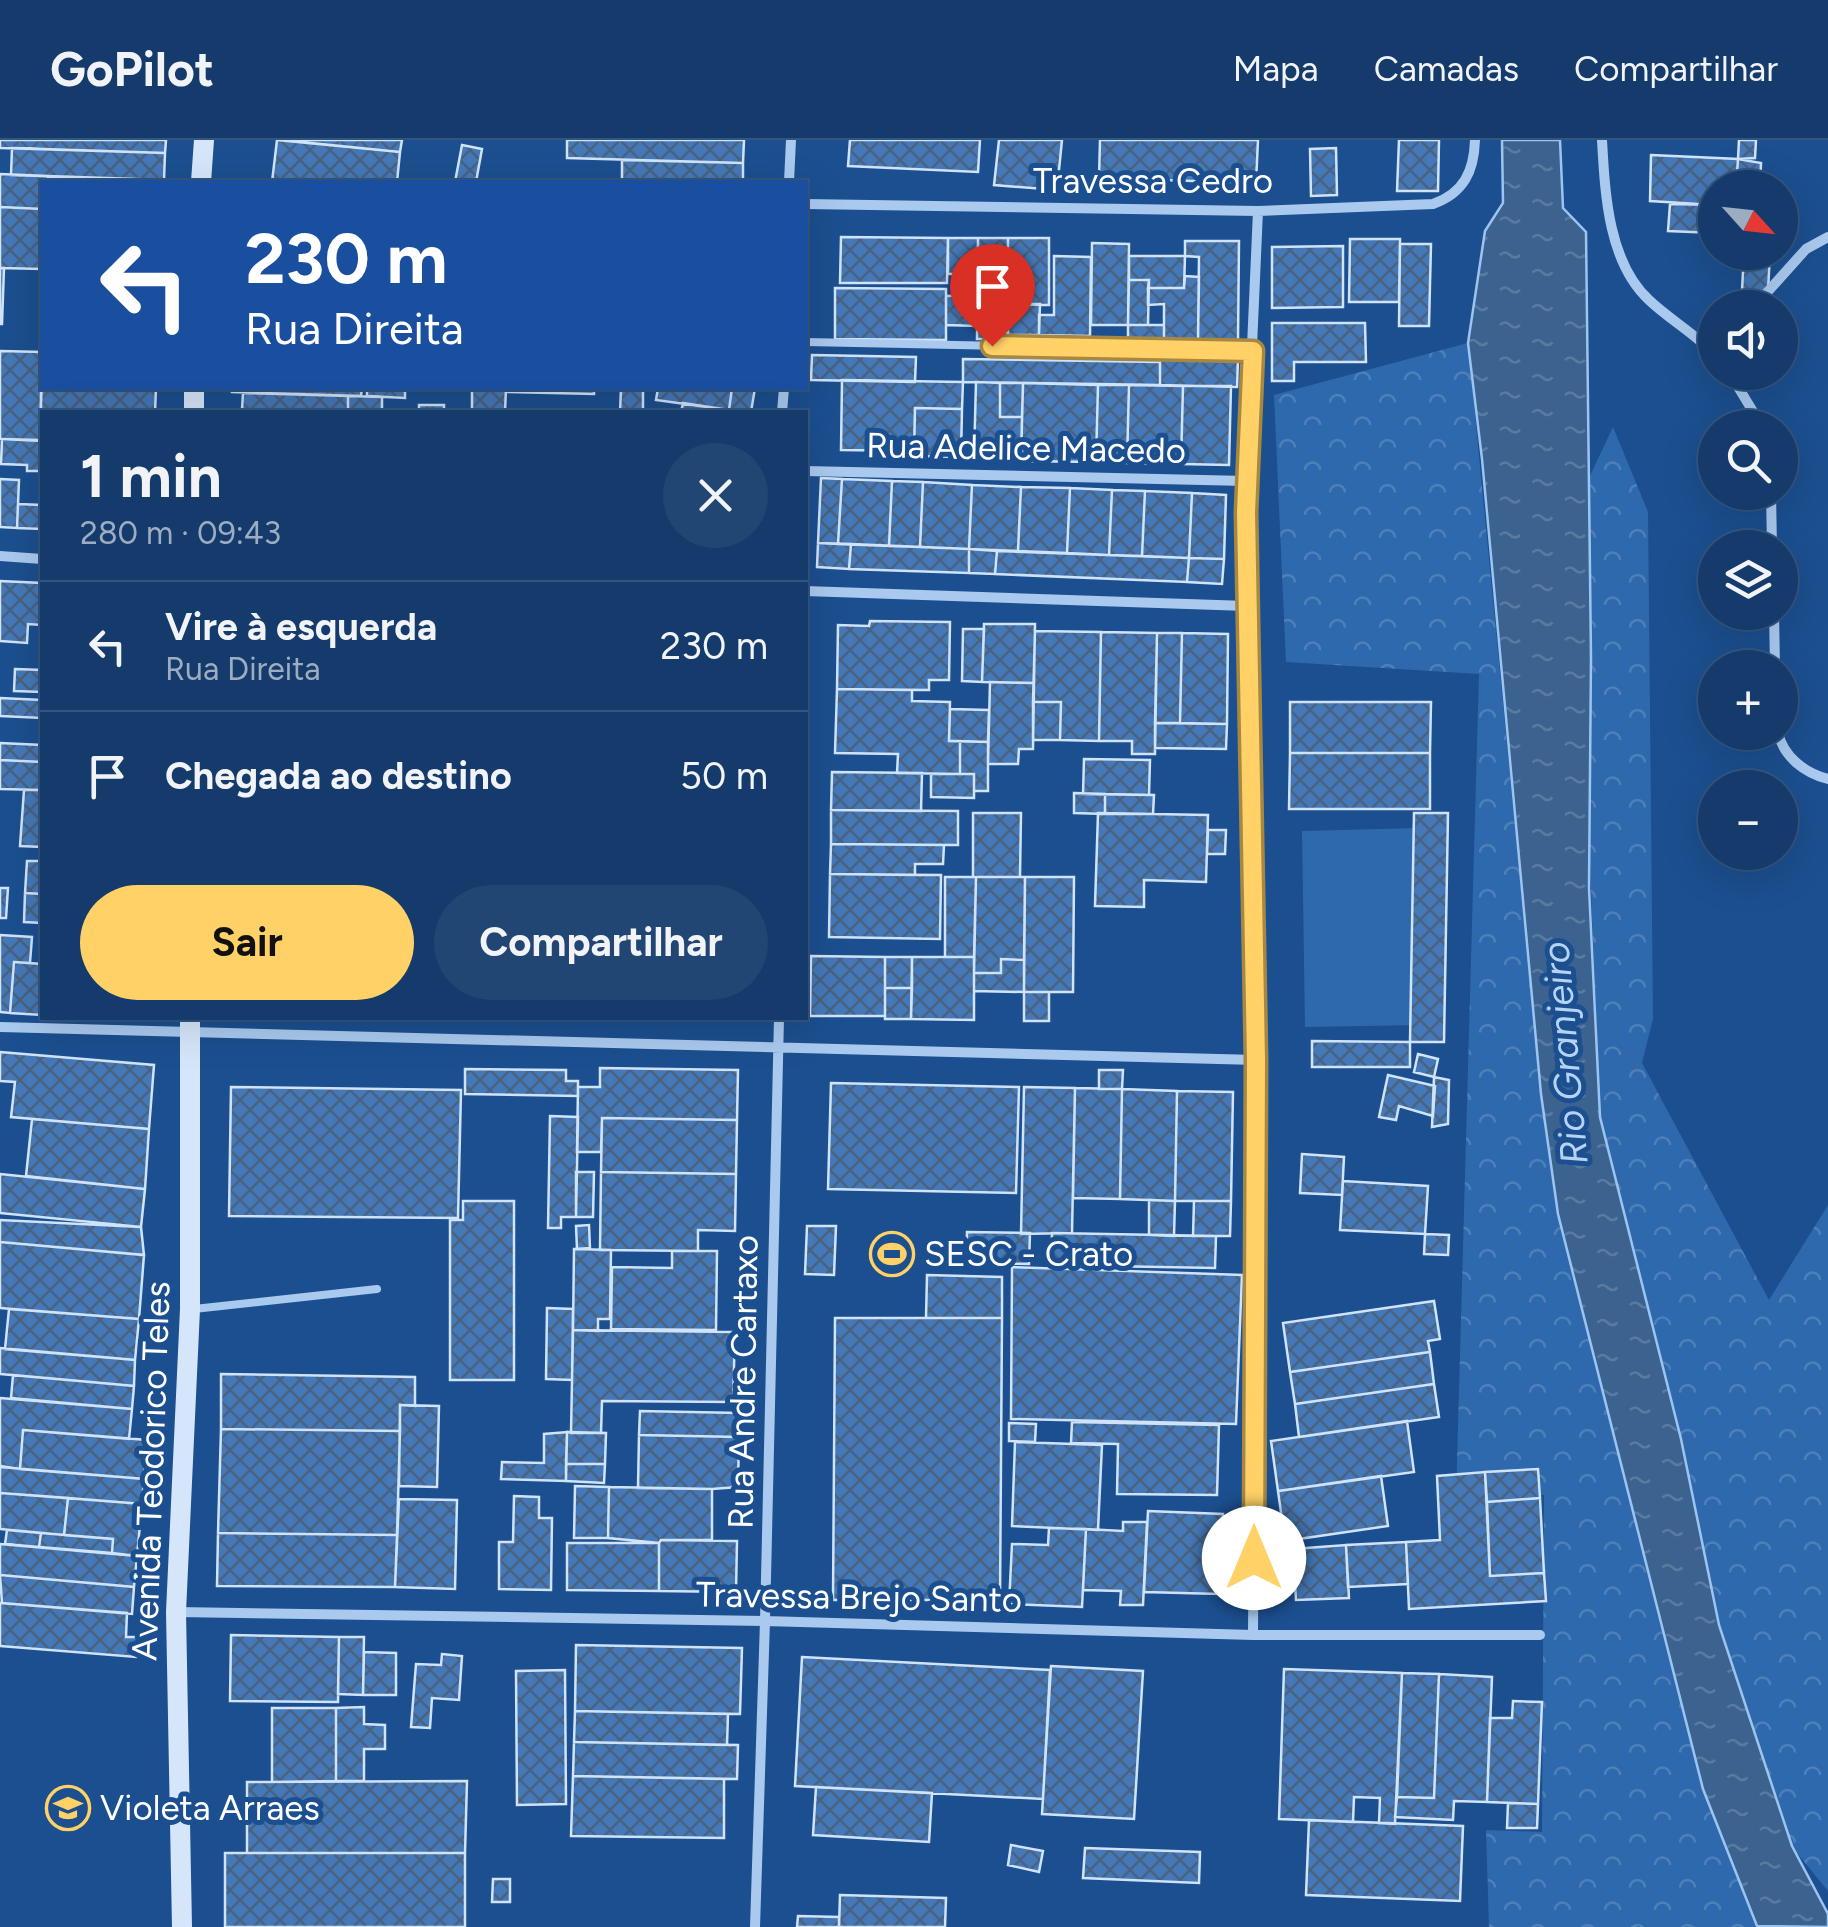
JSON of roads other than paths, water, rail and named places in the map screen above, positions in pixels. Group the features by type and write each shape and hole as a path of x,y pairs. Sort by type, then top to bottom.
{"main road":[{"path":"201,180 204,140"},
{"name":"Avenida Teodorico Teles","path":"182,1927 176,1612 190,1309 190,1025"}],"street":[{"path":"789,180 791,140"},
{"name":"Travessa Cedro","path":"808,204 1258,211 1433,204 1448,199 1465,182 1475,140"},
{"path":"1602,140 1604,176 1624,265 1634,285 1651,302 1698,339"},
{"path":"1253,1635 1256,1060 1246,481 1258,211"},
{"path":"1769,290 1806,250 1828,237"},
{"name":"Rua Adelice Macedo","path":"808,471 1246,481"},
{"path":"0,556 40,559"},
{"path":"808,591 1246,606"},
{"path":"1784,750 1813,775 1828,779"},
{"name":"Rua Andre Cartaxo","path":"755,1927 778,1020"},
{"path":"0,1028 190,1025 778,1048 1256,1060"},
{"name":"Travessa Brejo Santo","path":"176,1612 765,1621 1253,1635 1540,1635"}],"lane":[{"path":"808,342 1253,351"},
{"path":"190,1309 377,1288"}],"water":[{"name":"Rio Granjeiro","path":"1502,140 1560,140 1563,208 1586,232 1591,658 1589,888 1600,1117 1681,1439 1719,1625 1792,1846 1828,1914 1828,1927 1757,1926 1703,1789 1558,1214 1541,1094 1468,343 1485,231 1503,203"}],"place":[{"name":"SESC - Crato","path":"892,1254"},
{"name":"Violeta Arraes","path":"68,1808"}]}
